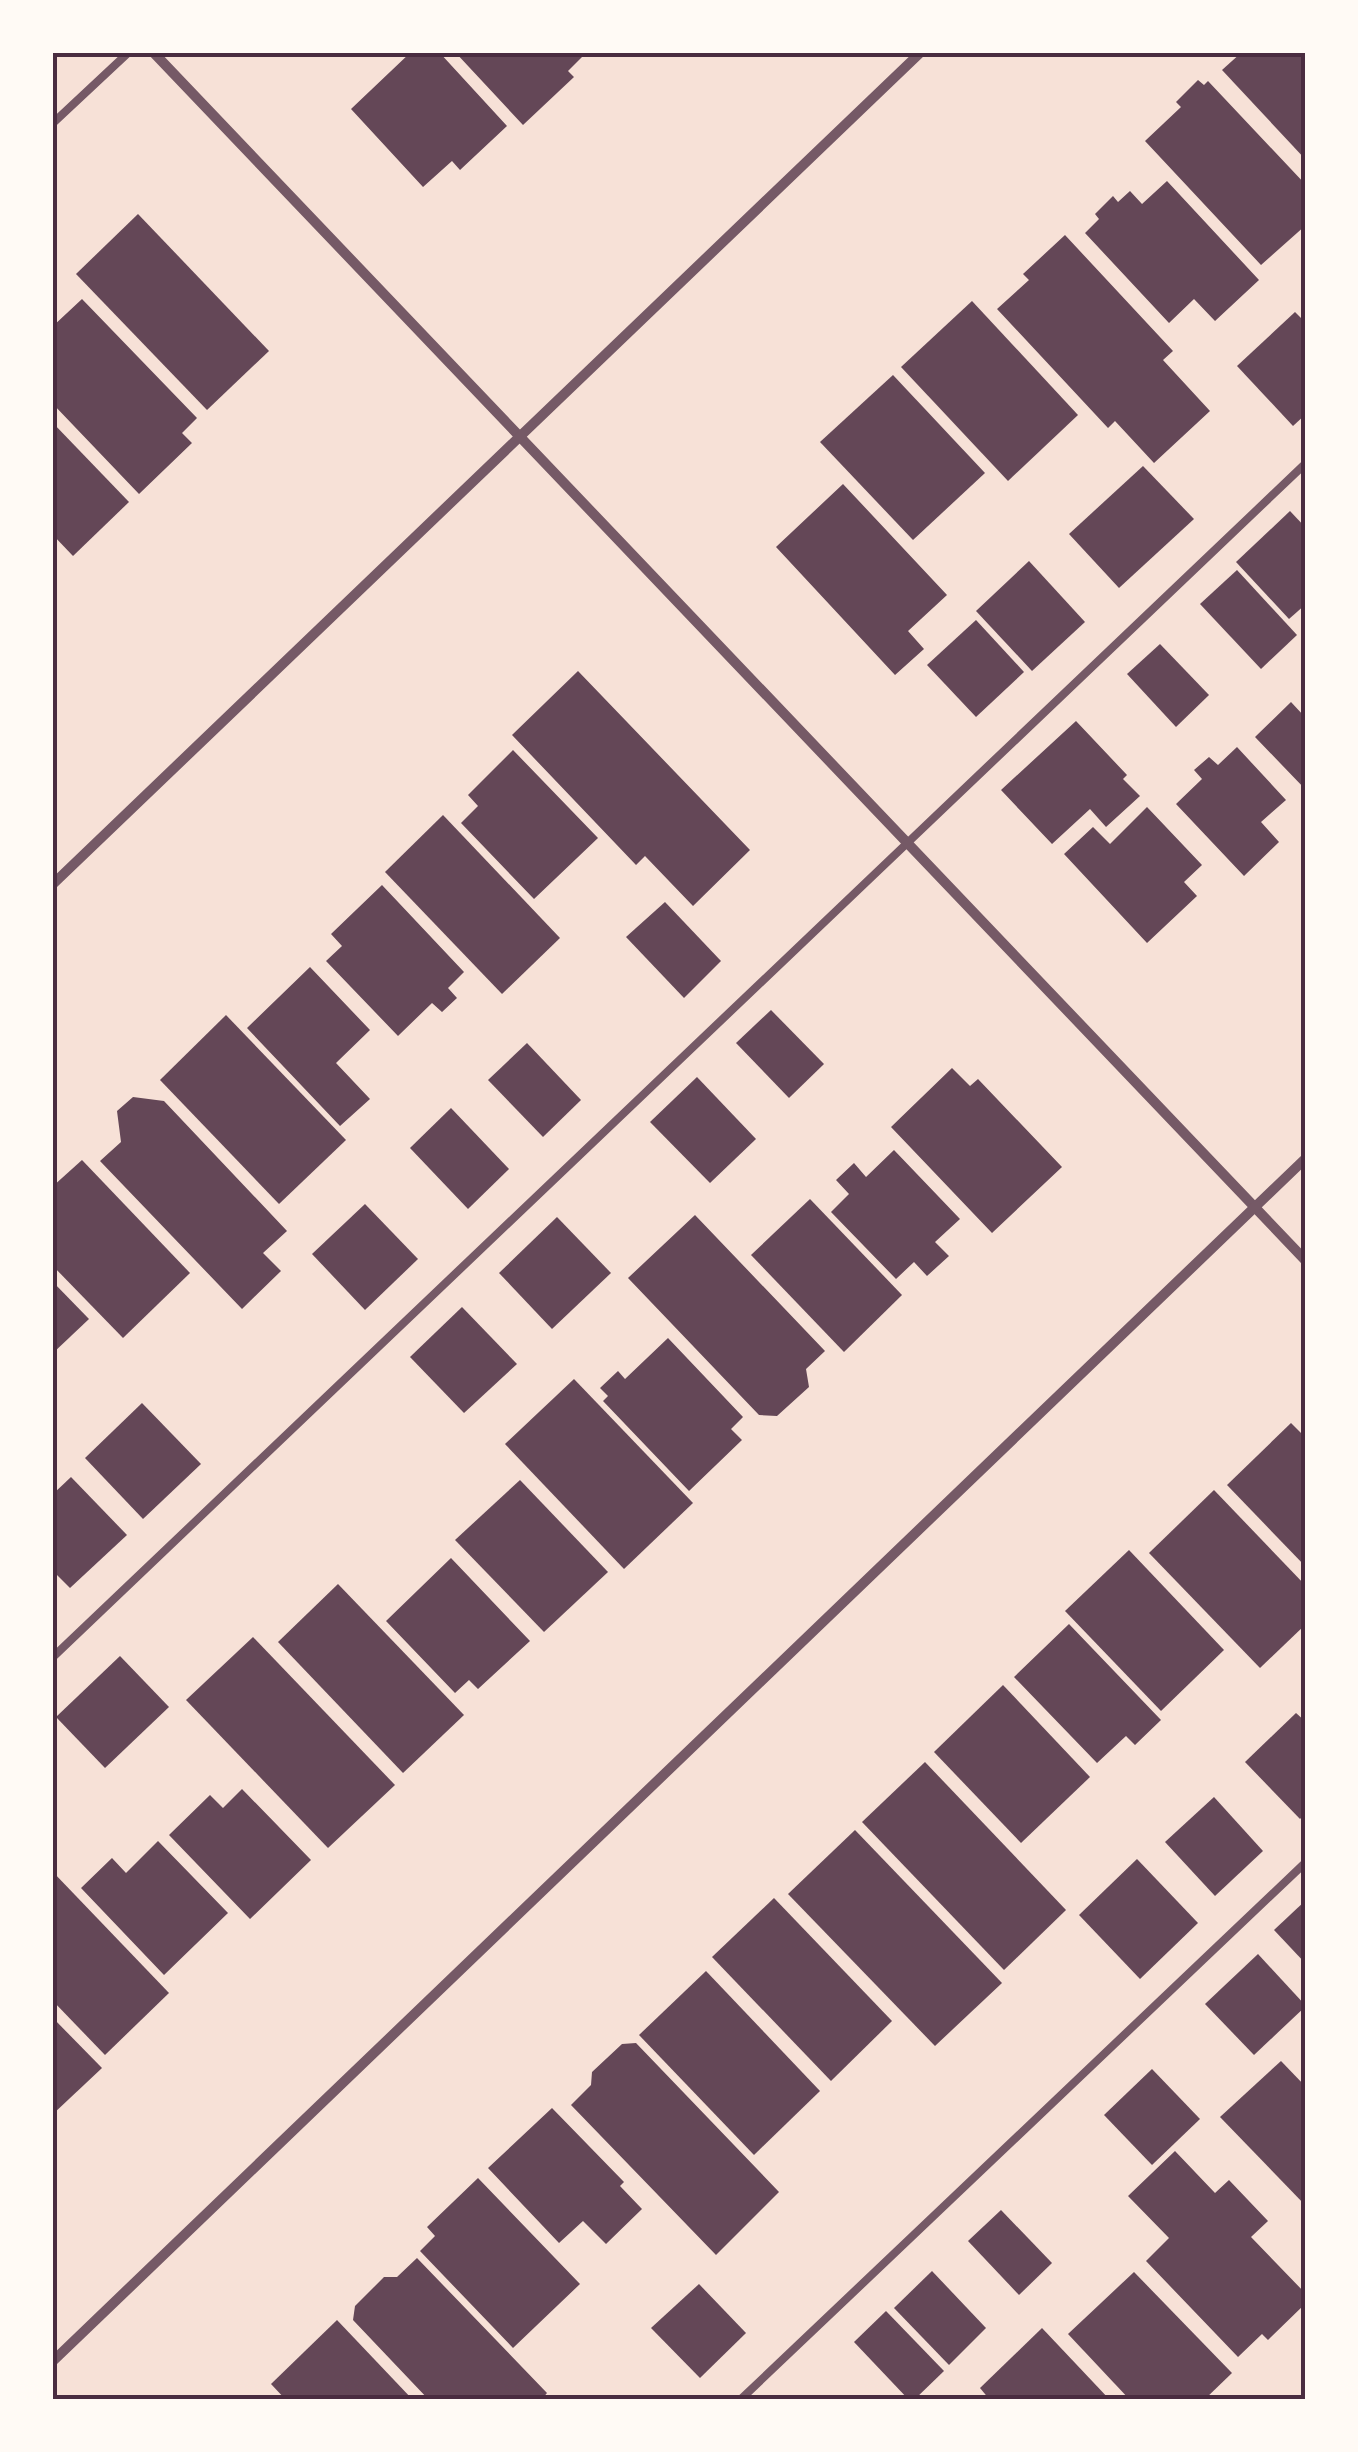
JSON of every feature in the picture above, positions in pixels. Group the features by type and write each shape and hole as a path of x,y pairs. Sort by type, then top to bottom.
{"street":[{"path":"153,52 1306,1262"},
{"path":"52,885 921,52"},
{"path":"52,2362 1306,1158"}],"lane":[{"path":"52,124 130,52"},
{"path":"52,1658 1306,462"},
{"path":"740,2400 1306,1862"}],"building":[{"path":"411,52 439,52 507,126 460,170 452,161 423,187 351,109"},
{"path":"455,52 587,52 568,71 574,77 523,125"},
{"path":"1242,52 1306,52 1306,160 1222,70"},
{"path":"1198,80 1204,85 1208,81 1306,185 1306,225 1261,265 1145,141 1181,107 1176,102"},
{"path":"1167,181 1259,280 1215,321 1194,299 1169,323 1085,233 1099,219 1095,214 1113,196 1118,202 1130,191 1142,204"},
{"path":"138,214 269,351 207,410 76,274"},
{"path":"1065,235 1173,351 1163,360 1210,411 1154,463 1115,421 1108,428 997,309 1029,280 1023,274"},
{"path":"82,299 197,418 182,433 192,443 139,494 52,403 52,327"},
{"path":"972,301 1078,415 1008,481 901,367"},
{"path":"1295,312 1306,323 1306,414 1293,426 1237,366"},
{"path":"893,375 985,473 913,540 820,442"},
{"path":"52,422 129,502 73,556 52,534"},
{"path":"1143,466 1194,519 1119,588 1069,534"},
{"path":"843,484 947,595 908,631 924,649 895,675 776,547"},
{"path":"1290,511 1306,528 1306,604 1289,619 1236,562"},
{"path":"1029,561 1085,622 1032,671 976,611"},
{"path":"1237,570 1297,635 1261,669 1200,604"},
{"path":"976,620 1024,672 976,717 927,665"},
{"path":"1160,644 1209,695 1176,727 1127,674"},
{"path":"578,671 750,850 693,906 645,856 636,865 512,735"},
{"path":"1291,702 1306,715 1306,790 1255,737"},
{"path":"1076,721 1127,775 1123,779 1140,796 1106,827 1090,809 1052,844 1001,790"},
{"path":"1237,747 1286,800 1261,822 1279,842 1244,876 1176,804 1202,779 1194,770 1209,757 1218,765"},
{"path":"513,750 598,838 534,899 461,823 478,806 468,795"},
{"path":"1147,807 1202,865 1184,882 1197,896 1147,943 1064,854 1093,827 1110,844"},
{"path":"443,815 560,938 502,994 385,872"},
{"path":"382,885 464,972 448,988 457,998 442,1012 432,1003 398,1036 326,961 342,946 331,934"},
{"path":"665,902 721,961 684,998 626,937"},
{"path":"310,967 370,1030 336,1063 370,1099 340,1126 247,1028"},
{"path":"771,1010 824,1064 789,1098 736,1043"},
{"path":"226,1015 346,1140 279,1204 160,1080"},
{"path":"527,1043 581,1100 543,1137 488,1080"},
{"path":"952,1068 970,1086 978,1079 1062,1167 992,1233 891,1127"},
{"path":"697,1077 756,1139 710,1183 650,1122"},
{"path":"133,1097 164,1101 287,1231 263,1253 281,1271 242,1309 100,1161 121,1142 117,1111"},
{"path":"451,1108 509,1169 468,1209 410,1148"},
{"path":"894,1150 960,1219 935,1242 949,1256 927,1276 914,1262 896,1279 831,1212 849,1194 836,1180 854,1163 866,1177"},
{"path":"82,1160 190,1273 123,1338 52,1265 52,1187"},
{"path":"810,1199 902,1295 844,1352 751,1255"},
{"path":"365,1204 418,1259 365,1310 312,1254"},
{"path":"695,1215 825,1351 806,1369 809,1387 777,1416 759,1415 628,1278"},
{"path":"557,1217 611,1273 552,1329 499,1273"},
{"path":"52,1281 89,1319 52,1354"},
{"path":"462,1307 517,1364 464,1413 410,1357"},
{"path":"668,1338 743,1417 731,1429 742,1440 689,1491 603,1401 608,1396 600,1388 618,1371 625,1379"},
{"path":"574,1379 693,1503 624,1569 505,1444"},
{"path":"142,1403 201,1464 143,1519 85,1458"},
{"path":"1291,1423 1306,1438 1306,1567 1227,1485"},
{"path":"71,1477 127,1535 70,1588 52,1570 52,1495"},
{"path":"520,1480 608,1572 544,1632 455,1540"},
{"path":"1214,1490 1306,1586 1306,1624 1260,1668 1149,1553"},
{"path":"1129,1550 1224,1650 1161,1711 1065,1611"},
{"path":"451,1558 530,1641 478,1689 469,1680 455,1693 386,1621"},
{"path":"338,1584 464,1715 403,1773 278,1642"},
{"path":"1069,1624 1161,1720 1135,1745 1126,1736 1097,1763 1014,1677"},
{"path":"253,1637 395,1785 328,1848 186,1700"},
{"path":"120,1656 169,1707 105,1768 56,1717"},
{"path":"1003,1685 1090,1777 1021,1843 934,1752"},
{"path":"1296,1713 1306,1722 1306,1813 1300,1819 1245,1762"},
{"path":"925,1762 1066,1910 1004,1970 862,1822"},
{"path":"242,1789 311,1860 250,1919 169,1835 210,1795 223,1808"},
{"path":"1214,1797 1263,1851 1215,1896 1165,1842"},
{"path":"855,1830 1002,1983 935,2046 788,1894"},
{"path":"158,1841 228,1913 164,1975 81,1888 112,1858 126,1873"},
{"path":"1137,1859 1198,1923 1140,1979 1079,1915"},
{"path":"52,1871 169,1993 105,2055 52,2000"},
{"path":"774,1898 892,2021 831,2081 712,1957"},
{"path":"1306,1900 1306,1964 1274,1930"},
{"path":"1258,1954 1306,2006 1254,2055 1205,2004"},
{"path":"706,1971 820,2091 754,2155 639,2035"},
{"path":"52,2017 102,2068 52,2115"},
{"path":"636,2043 779,2192 716,2255 571,2105 591,2085 592,2072 622,2044"},
{"path":"1281,2061 1306,2087 1306,2206 1220,2117"},
{"path":"1152,2069 1200,2119 1152,2165 1104,2115"},
{"path":"552,2108 624,2182 620,2186 642,2209 606,2244 583,2221 559,2243 488,2168"},
{"path":"1175,2151 1215,2193 1229,2180 1268,2221 1251,2237 1306,2294 1306,2303 1268,2340 1262,2334 1238,2357 1146,2261 1169,2238 1128,2196"},
{"path":"478,2178 580,2284 513,2348 420,2251 435,2236 427,2227"},
{"path":"1001,2210 1052,2263 1019,2295 968,2241"},
{"path":"417,2258 547,2393 541,2400 429,2400 353,2320 355,2306 384,2277 397,2277"},
{"path":"932,2271 986,2328 949,2365 894,2308"},
{"path":"1134,2272 1232,2373 1204,2400 1130,2400 1068,2334"},
{"path":"699,2284 746,2333 700,2378 651,2328"},
{"path":"886,2311 944,2371 914,2400 909,2400 854,2342"},
{"path":"337,2320 413,2400 286,2400 271,2384"},
{"path":"1042,2328 1110,2400 990,2400 980,2388"}]}
